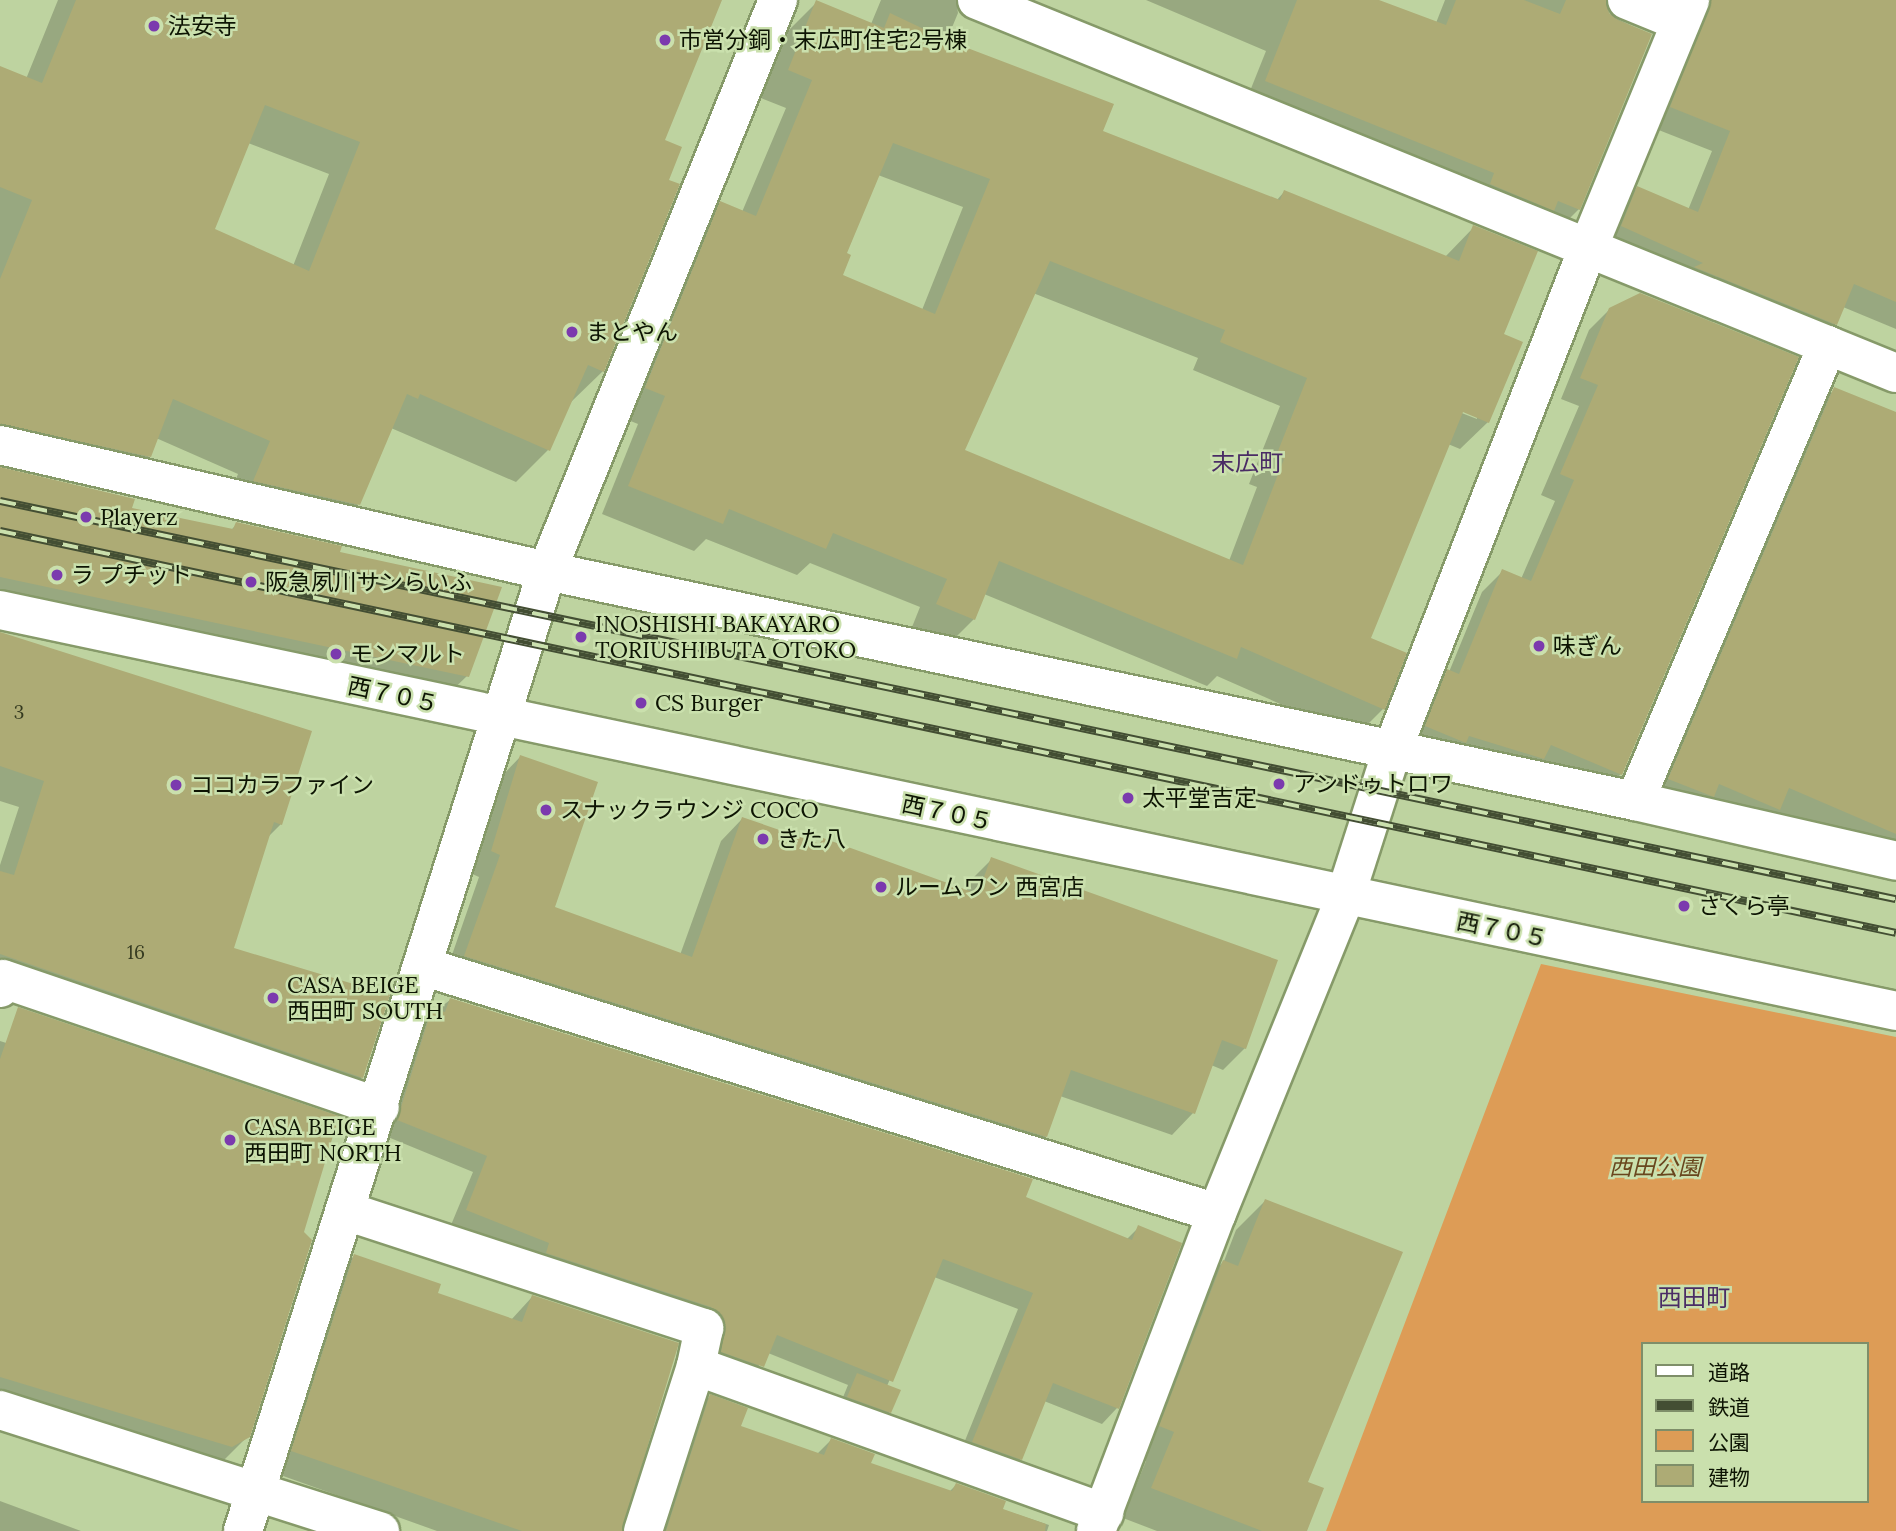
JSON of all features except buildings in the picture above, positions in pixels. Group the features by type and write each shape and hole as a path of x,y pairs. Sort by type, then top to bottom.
{"street":[{"path":"243,1531 425,967 498,717 547,571 778,0"},
{"path":"977,0 1896,373"},
{"path":"696,1366 1100,1522 1217,1213 1345,897 1392,751 1588,248 1686,11 1627,0"},
{"path":"1635,801 1828,345"},
{"path":"0,445 547,571 1635,801 1896,861"},
{"name":"西７０５","path":"0,610 1345,897 1896,1011"},
{"path":"425,967 1217,1213"},
{"path":"0,988 3,979 380,1107"},
{"path":"346,1211 704,1328 696,1366 643,1531"},
{"path":"0,1410 380,1531"}],"green space":[{"name":"西田公園","path":"1541,964 1896,1037 1896,1531 1326,1531"}],"railway":[{"path":"0,501 1896,899"},
{"path":"0,531 1896,933"}],"place":[{"name":"法安寺","path":"154,26"},
{"name":"市営分銅・末広町住宅2号棟","path":"665,40"},
{"name":"まとやん","path":"572,332"},
{"name":"Playerz","path":"86,517"},
{"name":"ラ プチット","path":"57,575"},
{"name":"阪急夙川サンらいふ","path":"251,582"},
{"name":"INOSHISHI BAKAYARO TORIUSHIBUTA OTOKO","path":"581,637"},
{"name":"味ぎん","path":"1539,646"},
{"name":"モンマルト","path":"336,654"},
{"name":"CS Burger","path":"641,703"},
{"name":"アンドゥトロワ","path":"1279,784"},
{"name":"ココカラファイン","path":"176,785"},
{"name":"太平堂吉定","path":"1128,798"},
{"name":"スナックラウンジ COCO","path":"546,810"},
{"name":"きた八","path":"763,839"},
{"name":"ルームワン 西宮店","path":"881,887"},
{"name":"さくら亭","path":"1684,906"},
{"name":"CASA BEIGE 西田町 SOUTH","path":"273,998"},
{"name":"CASA BEIGE 西田町 NORTH","path":"230,1140"}],"district":[{"name":"末広町","path":"1247,463"},
{"name":"西田町","path":"1694,1298"}]}
